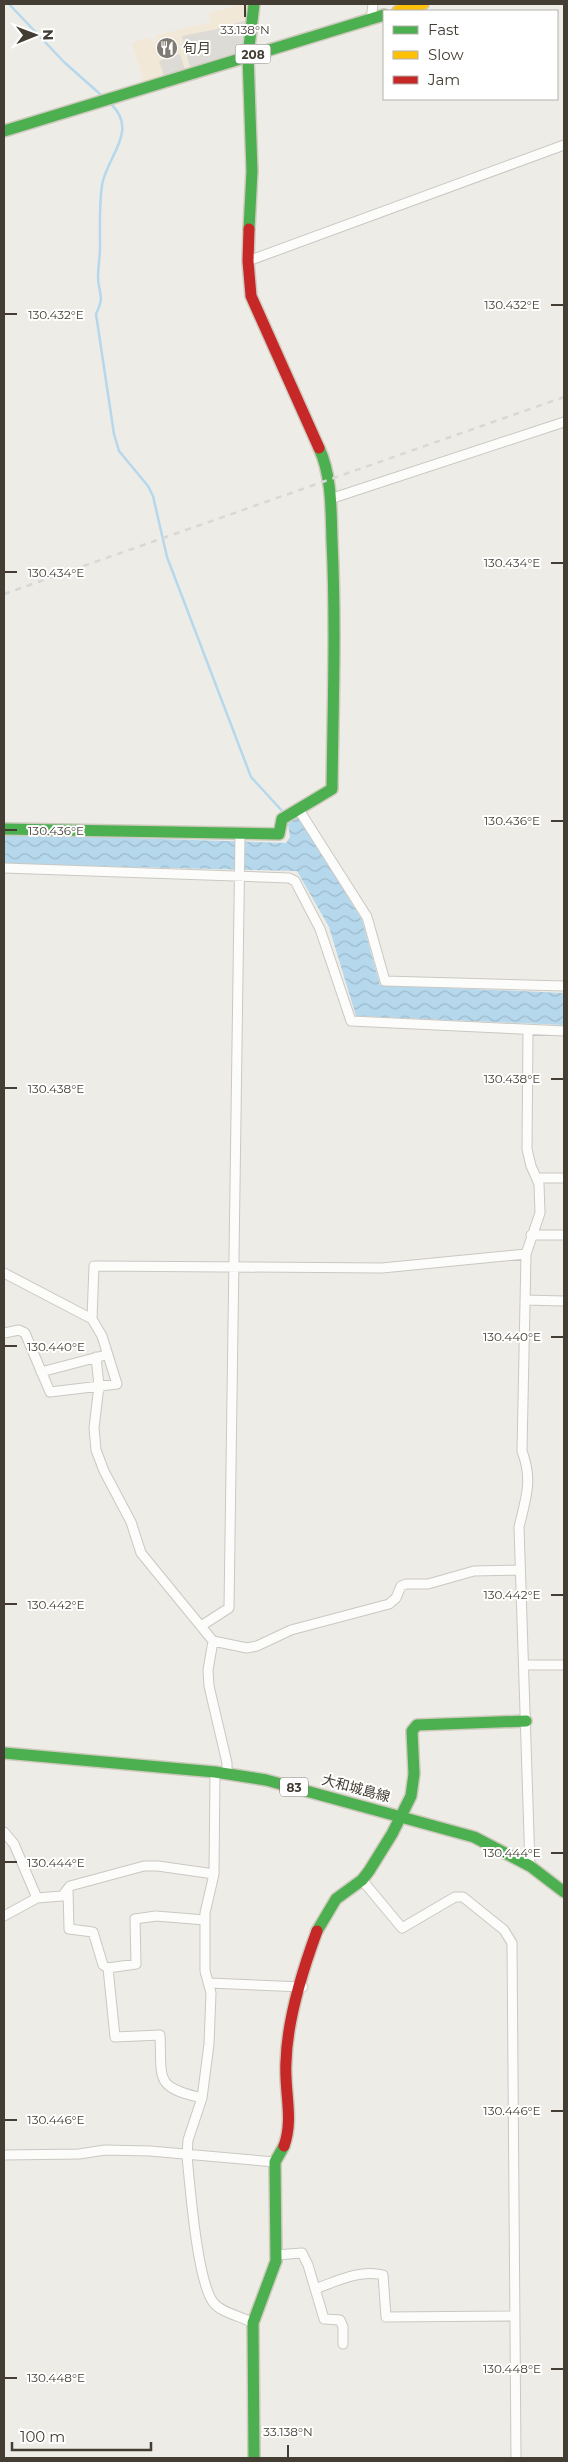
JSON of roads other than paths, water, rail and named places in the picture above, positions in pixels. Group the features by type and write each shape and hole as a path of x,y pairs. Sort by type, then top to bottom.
{"main road":[{"path":"4,829 279,834 282,819 332,789 334,594 330,499 323,456 251,296 248,261 252,171 248,56 254,4"},
{"path":"402,10 423,4"},
{"name":"208","path":"4,131 383,15"},
{"path":"254,2458 253,2323 276,2262 275,2162 283,2153 287,2141 290,2118 287,2051 323,1917 335,1900 347,1888 362,1880 372,1869 401,1816 413,1789 412,1731 417,1725 526,1721"},
{"name":"大和城島線","path":"4,1754 215,1772 266,1780 474,1837 530,1866 564,1892"}],"street":[{"path":"370,20 372,4"},
{"path":"248,261 564,145"},
{"path":"330,499 564,422"},
{"path":"299,810 368,918 385,981 564,986"},
{"path":"201,1626 229,1608 240,834"},
{"path":"4,868 289,878 295,881 320,929 351,1021 564,1031"},
{"path":"528,1030 527,1149 539,1184 540,1213 526,1254 522,1451 527,1466 529,1487 519,1527 530,1866"},
{"path":"536,1178 564,1178"},
{"path":"531,1235 564,1235"},
{"path":"92,1320 94,1266 382,1268 526,1254"},
{"path":"4,1272 92,1320 102,1336 117,1384 50,1392 25,1333 19,1330 4,1333"},
{"path":"525,1300 564,1302"},
{"path":"41,1372 107,1354"},
{"path":"96,1357 99,1386 94,1428 96,1450 104,1471 131,1522 141,1553 213,1641 246,1648 257,1646 291,1630 389,1604 396,1598 401,1586 406,1584 428,1584 474,1571 520,1570"},
{"path":"213,1641 208,1670 209,1686 227,1762 227,1774"},
{"path":"524,1665 564,1665"},
{"path":"215,1772 214,1874 205,1920 205,1971 209,1983 208,2044 202,2098 188,2140 187,2156 199,2252 207,2291 213,2302 220,2308 253,2323"},
{"path":"4,1832 14,1844 37,1898"},
{"path":"4,1916 37,1898 62,1896 70,1886 144,1866 158,1866 214,1874"},
{"path":"362,1880 402,1928 455,1897 463,1898 504,1930 512,1943 516,2458"},
{"path":"68,1889 69,1929 93,1932 103,1965 108,1968 136,1964 135,1918 156,1916 205,1920"},
{"path":"108,1968 115,2037 160,2035 162,2081 168,2088 179,2093 202,2098"},
{"path":"209,1983 303,1986"},
{"path":"4,2156 79,2154 105,2150 275,2162"},
{"path":"276,2255 302,2253 324,2319 340,2320 343,2327 343,2344"},
{"path":"315,2289 362,2273 375,2273 383,2275 386,2318 515,2316"}],"water":[{"path":"298,815 362,920 380,985 564,993 564,1025 356,1016 329,927 297,871 4,864 4,834 286,843 290,837 288,824"}],"waterway":[{"path":"9,4 64,62 100,94"},
{"path":"111,104 119,114 122,134 102,185 98,278 101,299 96,314 114,434 119,451 148,486 153,496 167,557 251,777 284,813"}],"railway":[{"path":"4,594 564,397"}],"place":[{"name":"旬月","path":"167,48"}]}
